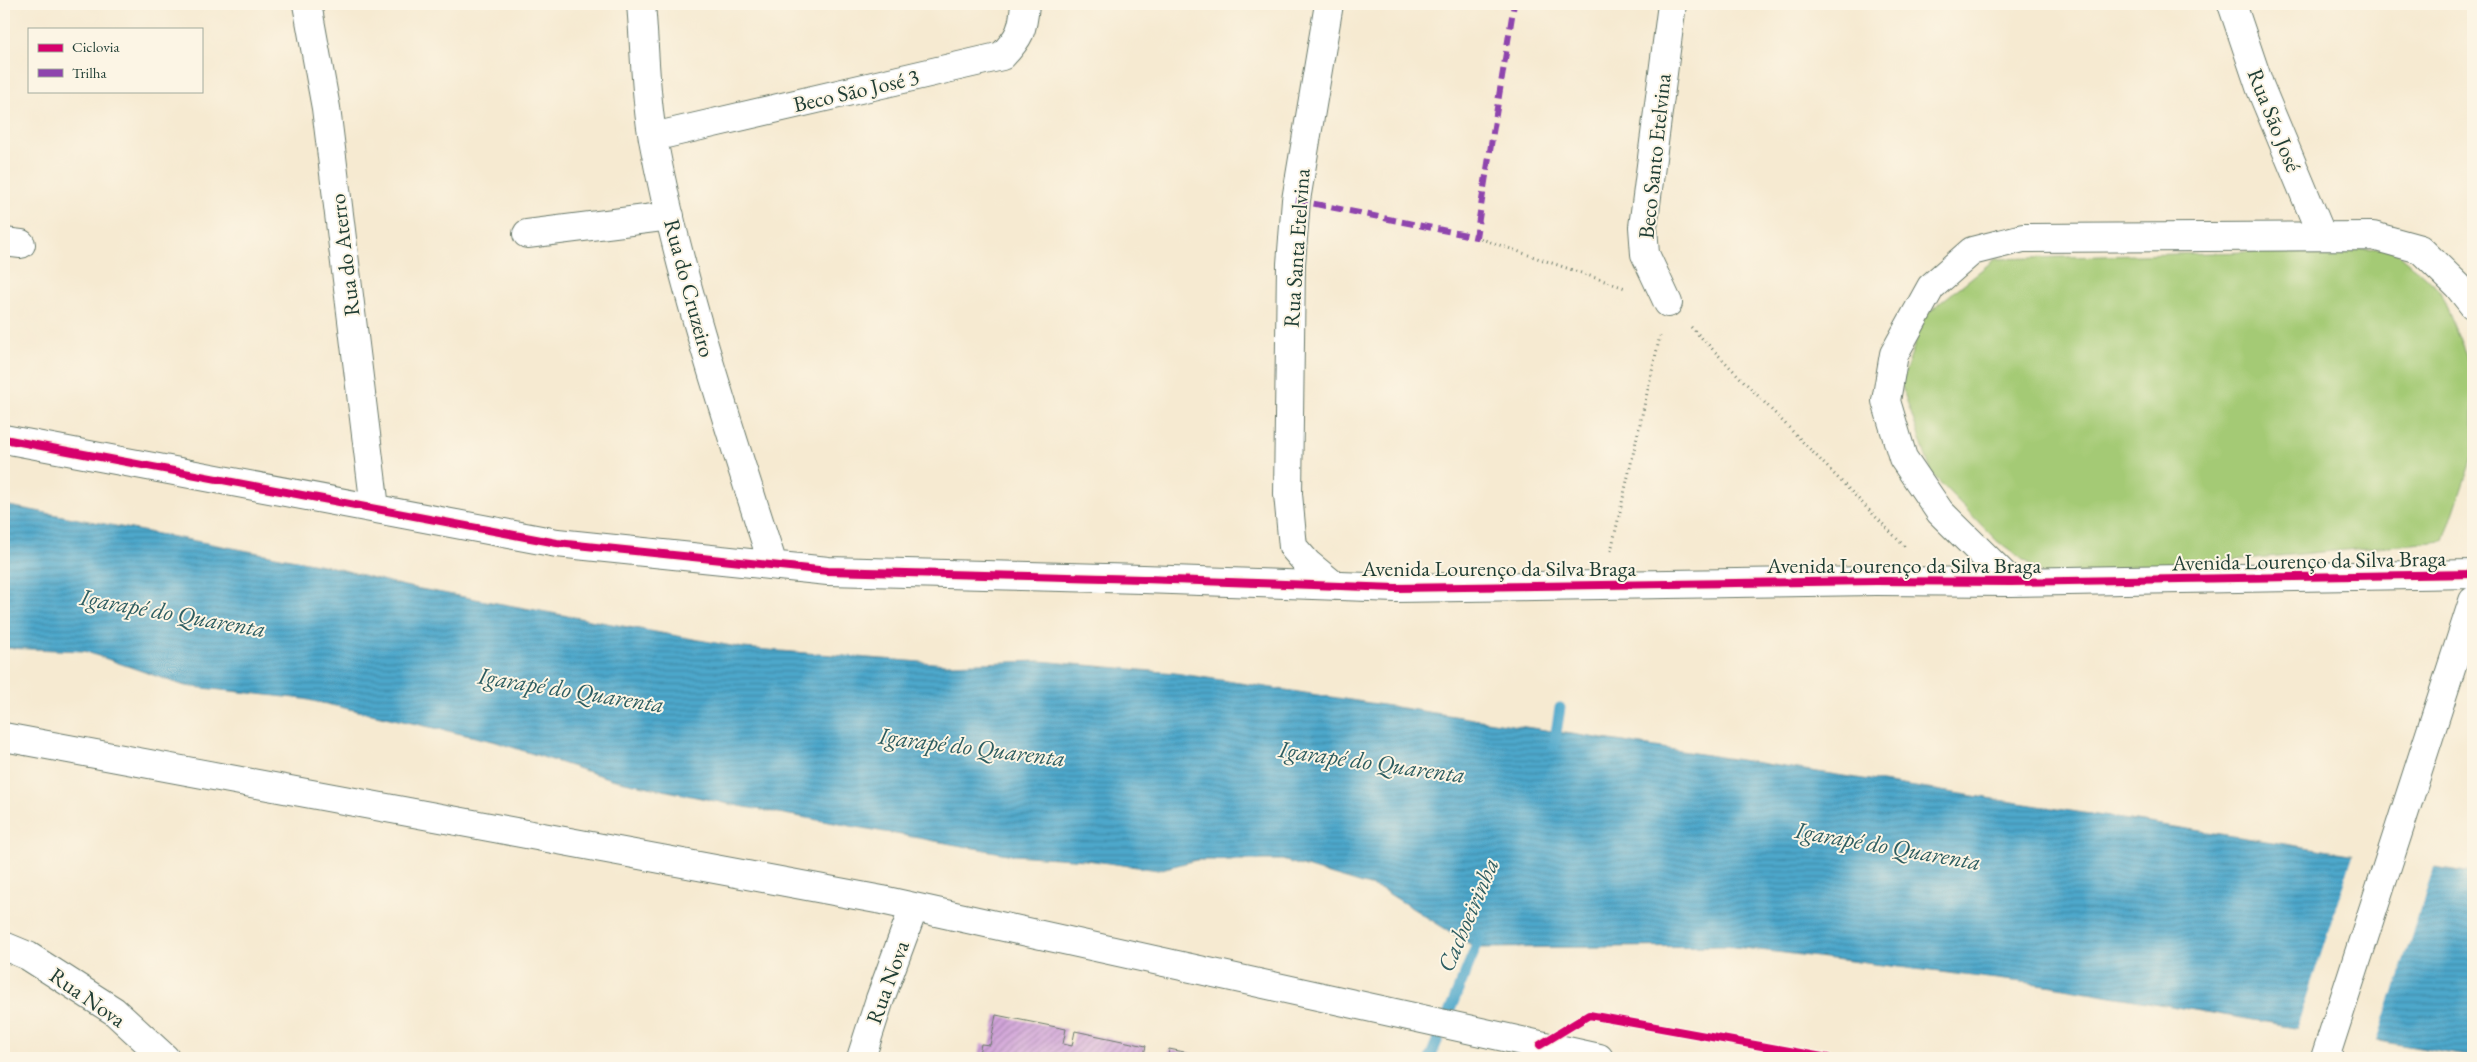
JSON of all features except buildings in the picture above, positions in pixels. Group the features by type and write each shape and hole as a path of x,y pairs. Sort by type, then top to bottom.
{"street":[{"name":"Rua do Aterro","path":"307,4 326,108 375,508"},
{"name":"Rua do Cruzeiro","path":"641,4 653,137 670,216 719,395 773,565"},
{"name":"Beco São José 3","path":"653,137 1002,56 1016,41 1024,26 1025,4"},
{"name":"Rua Santa Etelvina","path":"1329,4 1296,200 1291,264 1288,494 1293,547 1307,563 1335,586"},
{"name":"Beco Santo Etelvina","path":"1668,303 1645,254 1643,227 1672,4"},
{"name":"Rua São José","path":"2232,4 2260,87 2322,236"},
{"path":"527,234 670,216"},
{"path":"2010,582 1940,512 1903,458 1886,401 1894,354 1931,287 1972,251 2023,238 2373,236 2420,249 2458,286 2473,305"},
{"name":"Avenida Lourenço da Silva Braga","path":"4,439 557,543 828,571 1396,588 2010,582 2473,574"},
{"path":"2325,1058 2473,601"},
{"path":"4,737 914,907 1599,1058"},
{"name":"Rua Nova","path":"861,1058 880,999 914,907"},
{"name":"Rua Nova","path":"4,946 28,956 114,1012 165,1058"}],"path":[{"path":"1476,237 1668,303 1938,582"},
{"path":"1603,585 1668,303"}],"green space":[{"path":"2391,248 2439,289 2473,372 2473,455 2444,541 2047,577 1997,541 1932,474 1901,384 1925,315 1995,259"}],"water":[{"name":"Igarapé do Quarenta","path":"4,505 328,566 404,586 743,648 946,664 1040,661 1175,673 2473,873 2473,1057 2046,985 1727,946 1476,948 1383,890 1282,860 1196,860 1158,870 1087,860 1013,855 734,805 611,779 493,741 304,699 185,686 84,651 4,648"}],"pier":[{"path":"2354,852 2435,864 2376,1044 2296,1030"}],"waterway":[{"path":"1554,746 1560,708"},
{"name":"Cachoeirinha","path":"1430,1058 1481,935"}],"marked path":[{"path":"1296,200 1476,237 1514,4"}],"cycle path":[{"path":"4,439 557,543 828,571 1396,588 1876,581 2011,582 2473,574"},
{"path":"1540,1045 1589,1015 1828,1058"}]}
